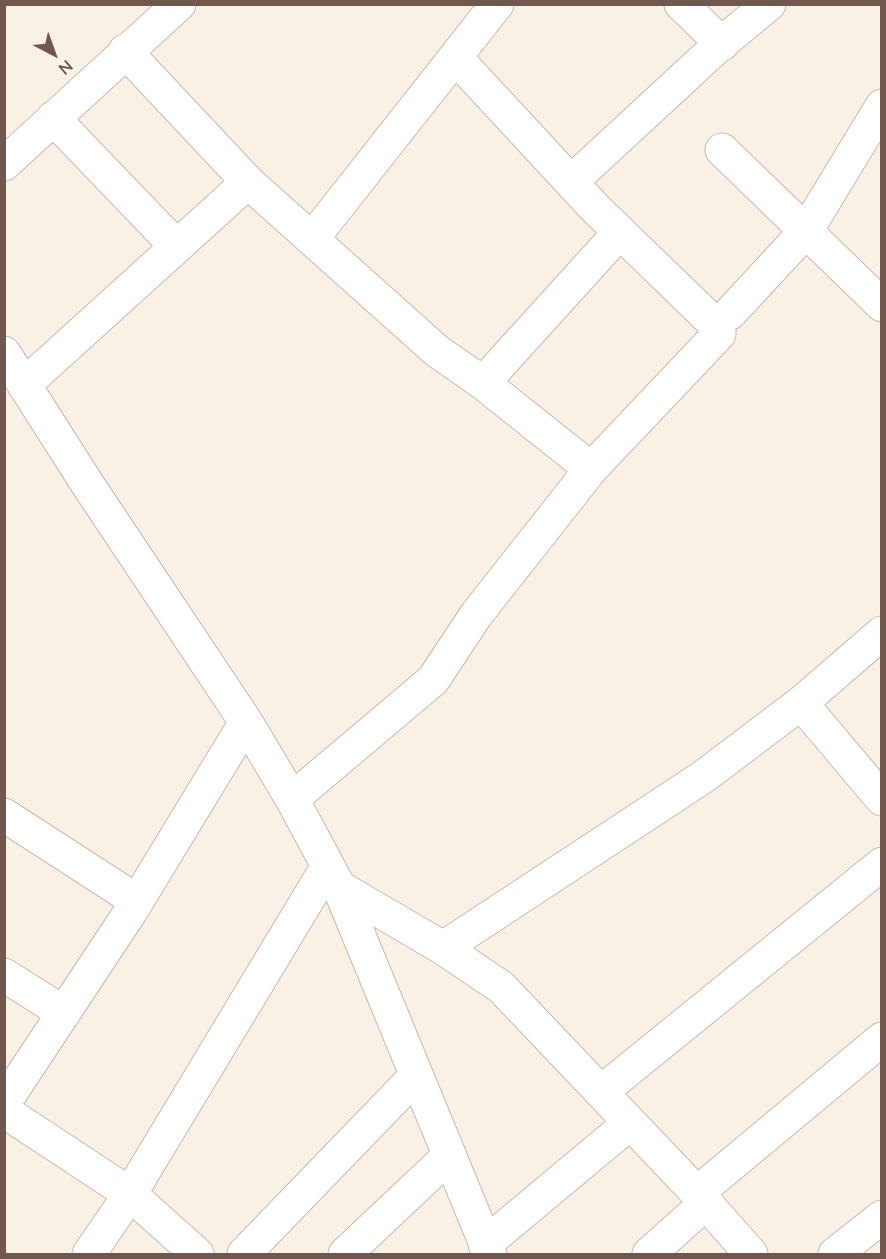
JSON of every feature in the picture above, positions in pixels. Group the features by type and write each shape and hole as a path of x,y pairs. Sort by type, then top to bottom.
{"street":[{"path":"4,164 179,4"},
{"path":"681,4 722,44"},
{"path":"571,182 769,4"},
{"path":"312,239 455,57 483,9"},
{"path":"125,51 248,182 437,351 483,383 591,469"},
{"path":"292,799 433,680 476,615 591,469 719,334 719,328 571,182 455,57"},
{"path":"730,313 806,231 882,106"},
{"path":"53,118 176,246"},
{"path":"722,150 882,305"},
{"path":"24,385 248,182"},
{"path":"483,383 620,232"},
{"path":"4,353 88,485 246,722 334,876 487,1249 630,1123"},
{"path":"442,948 703,777 801,703 882,633"},
{"path":"801,703 882,798"},
{"path":"4,1103 137,901 246,722"},
{"path":"4,815 137,901"},
{"path":"601,1092 882,864"},
{"path":"334,876 501,987 702,1198 751,1254"},
{"path":"89,1254 334,876"},
{"path":"4,975 64,1013"},
{"path":"648,1254 702,1198 882,1039"},
{"path":"244,1254 416,1076"},
{"path":"4,1111 130,1194 198,1254"},
{"path":"345,1254 449,1156"},
{"path":"835,1254 882,1217"}]}
